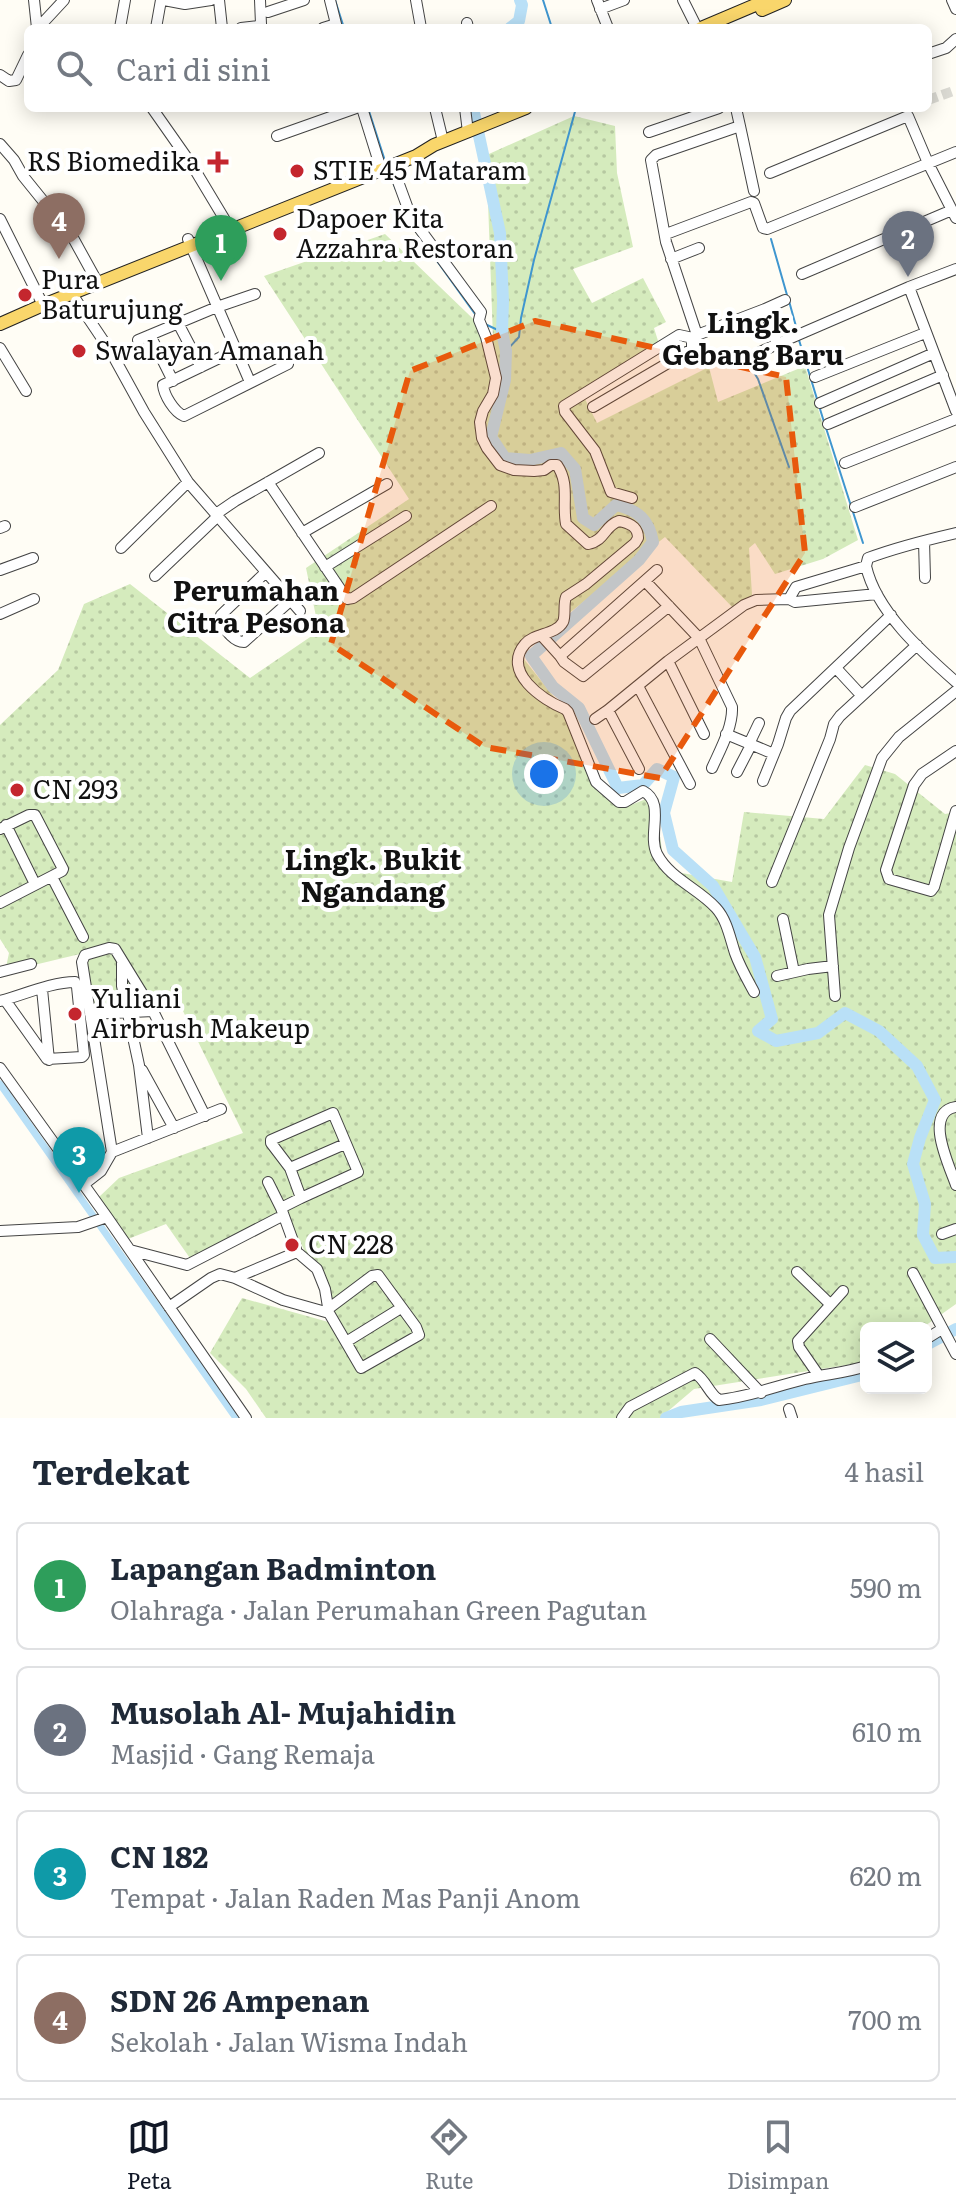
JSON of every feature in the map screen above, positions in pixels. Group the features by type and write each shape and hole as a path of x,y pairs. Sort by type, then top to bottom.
{"main road":[{"path":"725,24 767,0"},
{"path":"726,24 785,0"},
{"path":"0,315 71,290 385,165 414,149 439,143 517,112"},
{"path":"71,290 94,276 190,243"},
{"path":"0,324 42,301"}],"street":[{"path":"34,0 37,24"},
{"path":"42,24 64,0"},
{"path":"121,24 125,0"},
{"path":"157,24 162,0 185,4 211,0"},
{"path":"219,0 222,24"},
{"path":"260,0 260,24"},
{"path":"268,12 304,0"},
{"path":"331,0 337,24"},
{"path":"416,0 420,24"},
{"path":"606,24 599,4 624,0"},
{"path":"683,0 697,24"},
{"path":"952,0 956,9"},
{"path":"932,53 946,48 956,39"},
{"path":"0,75 10,81 17,79 24,64"},
{"path":"155,112 183,150 230,226"},
{"path":"277,136 347,112"},
{"path":"361,112 411,217 480,317 496,378 493,394 480,418 480,429 495,461 514,470 544,470 557,465 563,475 566,524 588,544 600,540 610,525 619,521 633,526 638,532 635,543 566,597 563,621 559,626 545,639 523,646 519,661 523,677 539,696 568,712 596,782 607,793 619,802 625,802 643,791 652,799 656,852 672,874 721,914 754,992"},
{"path":"435,112 439,143"},
{"path":"466,112 470,131"},
{"path":"649,132 707,112"},
{"path":"737,112 754,191"},
{"path":"770,173 908,116 954,214 802,274"},
{"path":"593,407 690,351 695,336 671,259 651,160 656,155 740,126"},
{"path":"0,144 67,227 94,276"},
{"path":"666,234 751,202 763,228 767,229 956,152"},
{"path":"0,219 42,301"},
{"path":"190,243 250,382"},
{"path":"671,259 699,248"},
{"path":"750,357 956,269"},
{"path":"909,287 956,411"},
{"path":"71,290 188,482 300,611"},
{"path":"138,340 255,294"},
{"path":"632,498 611,492 595,451 565,412 564,406 679,335 695,336 785,300"},
{"path":"765,309 777,344"},
{"path":"178,323 201,367"},
{"path":"815,377 925,333"},
{"path":"150,335 173,381"},
{"path":"0,348 26,391"},
{"path":"236,350 163,385 178,413 184,416 288,364"},
{"path":"820,403 934,353"},
{"path":"828,424 943,375"},
{"path":"845,463 956,419"},
{"path":"155,576 235,501 319,453"},
{"path":"855,507 956,467"},
{"path":"121,548 188,482"},
{"path":"268,482 345,598 350,599 491,506"},
{"path":"302,533 387,484"},
{"path":"325,567 406,516"},
{"path":"789,599 796,587 866,566 871,557 956,533"},
{"path":"924,541 925,578"},
{"path":"0,570 33,558"},
{"path":"866,566 878,595 891,615 956,682"},
{"path":"560,656 657,570"},
{"path":"266,572 221,615 219,618 223,626 234,639 244,642 290,601"},
{"path":"645,581 699,638 732,707 726,734 712,768"},
{"path":"595,719 748,602 789,599 795,602 878,595"},
{"path":"0,614 34,599"},
{"path":"545,639 572,669 583,676 669,606"},
{"path":"763,781 786,718 796,705 891,615"},
{"path":"772,882 834,724 917,645"},
{"path":"668,661 704,734"},
{"path":"836,668 861,695"},
{"path":"638,686 690,784"},
{"path":"835,996 829,915 882,758 899,737 956,691"},
{"path":"608,710 639,769"},
{"path":"737,772 759,723"},
{"path":"726,734 774,754"},
{"path":"956,751 922,774 914,785 886,870 887,878 931,891 956,811"},
{"path":"1,898 35,884 52,877 62,871 63,867 36,816 29,815 3,827 35,884"},
{"path":"52,877 83,937"},
{"path":"783,919 794,972"},
{"path":"112,1152 82,962 86,954 115,949 153,1011 205,1116"},
{"path":"122,962 122,986 139,1065 148,1138"},
{"path":"0,972 31,964"},
{"path":"777,976 833,966"},
{"path":"71,982 76,984 82,1057 45,1058 2,1001 71,982"},
{"path":"42,989 49,1060"},
{"path":"90,1014 153,1011"},
{"path":"139,1065 174,1128"},
{"path":"0,1068 246,1418"},
{"path":"956,1107 943,1112 939,1123 939,1131 950,1149 956,1185"},
{"path":"83,1185 101,1171 112,1152 221,1109"},
{"path":"130,1250 187,1265 301,1198 358,1172 334,1114 330,1113 271,1140 290,1168 301,1198"},
{"path":"290,1168 345,1144"},
{"path":"268,1182 297,1252 317,1269 329,1311 363,1368 419,1335 380,1276 376,1275 329,1311"},
{"path":"0,1231 69,1228 104,1219"},
{"path":"942,1234 956,1229"},
{"path":"235,1278 297,1252"},
{"path":"797,1272 830,1304"},
{"path":"913,1273 954,1348"},
{"path":"169,1307 220,1274 285,1301 329,1311"},
{"path":"819,1376 798,1343 843,1291"},
{"path":"346,1342 401,1308"},
{"path":"932,1336 943,1331"},
{"path":"710,1339 761,1393"},
{"path":"622,1418 630,1407 695,1373 719,1400 761,1393 860,1368"}],"highlighted area":[{"path":"535,321 786,377 805,553 660,778 485,747 331,644 410,371"}],"green space":[{"path":"574,116 615,126 617,173 633,247 573,269 592,303 643,278 666,322 654,328 659,344 583,395 597,423 709,367 718,402 805,366 858,540 823,559 775,574 755,543 749,548 752,595 734,609 665,537 519,653 570,717 599,785 623,808 654,796 665,870 732,882 744,812 824,819 865,765 895,774 945,814 956,812 956,1304 930,1322 860,1322 860,1363 694,1389 660,1418 266,1418 246,1389 210,1353 242,1298 332,1323 335,1311 286,1214 192,1261 166,1224 128,1239 99,1197 119,1178 243,1133 182,1009 168,1003 155,1010 91,1010 84,953 5,972 9,953 0,939 0,725 58,670 84,604 130,584 250,678 319,631 306,568 409,499 264,276 385,234 493,338 488,202 480,158"}],"waterway":[{"path":"335,0 343,24"},
{"path":"515,24 519,21 520,0"},
{"path":"543,0 551,24"},
{"path":"369,112 386,164"},
{"path":"474,112 500,233 505,380 491,437 505,458 530,460 561,453 575,469 583,518 594,525 616,505 624,507 645,522 653,542 639,560 531,656 553,687 579,708 618,788 643,785 657,769 674,777 664,813 673,850 713,886 755,957 772,1019 758,1031 776,1041 818,1033 845,1013 879,1031 917,1066 935,1100 913,1164 925,1204 923,1235 935,1258 956,1257"},
{"path":"506,351 519,337 534,260 575,112"},
{"path":"390,174 396,190"},
{"path":"407,219 475,314"},
{"path":"771,239 787,295"},
{"path":"789,301 797,330"},
{"path":"485,324 502,332"},
{"path":"799,340 817,399"},
{"path":"747,361 758,379 789,467"},
{"path":"820,409 824,422"},
{"path":"826,428 851,506"},
{"path":"853,512 863,543"},
{"path":"0,1084 236,1418"},
{"path":"932,1342 956,1329"},
{"path":"666,1418 681,1412 761,1400 860,1375"}],"tunnel":[{"path":"932,99 956,90"}],"place":[{"name":"RS Biomedika","path":"218,162"},
{"name":"STIE 45 Mataram","path":"297,171"},
{"name":"Dapoer Kita Azzahra Restoran","path":"280,234"},
{"name":"SDN 26 Ampenan","path":"59,259"},
{"name":"Musolah Al- Mujahidin","path":"908,277"},
{"name":"Lapangan Badminton","path":"221,281"},
{"name":"Pura Baturujung","path":"25,295"},
{"name":"Swalayan Amanah","path":"79,351"},
{"name":"CN 293","path":"17,790"},
{"name":"Yuliani Airbrush Makeup","path":"75,1014"},
{"name":"CN 182","path":"79,1193"},
{"name":"CN 228","path":"292,1245"}],"district":[{"name":"Lingk. Gebang Baru","path":"753,339"},
{"name":"Perumahan Citra Pesona","path":"256,607"},
{"name":"Lingk. Bukit Ngandang","path":"373,876"}]}
